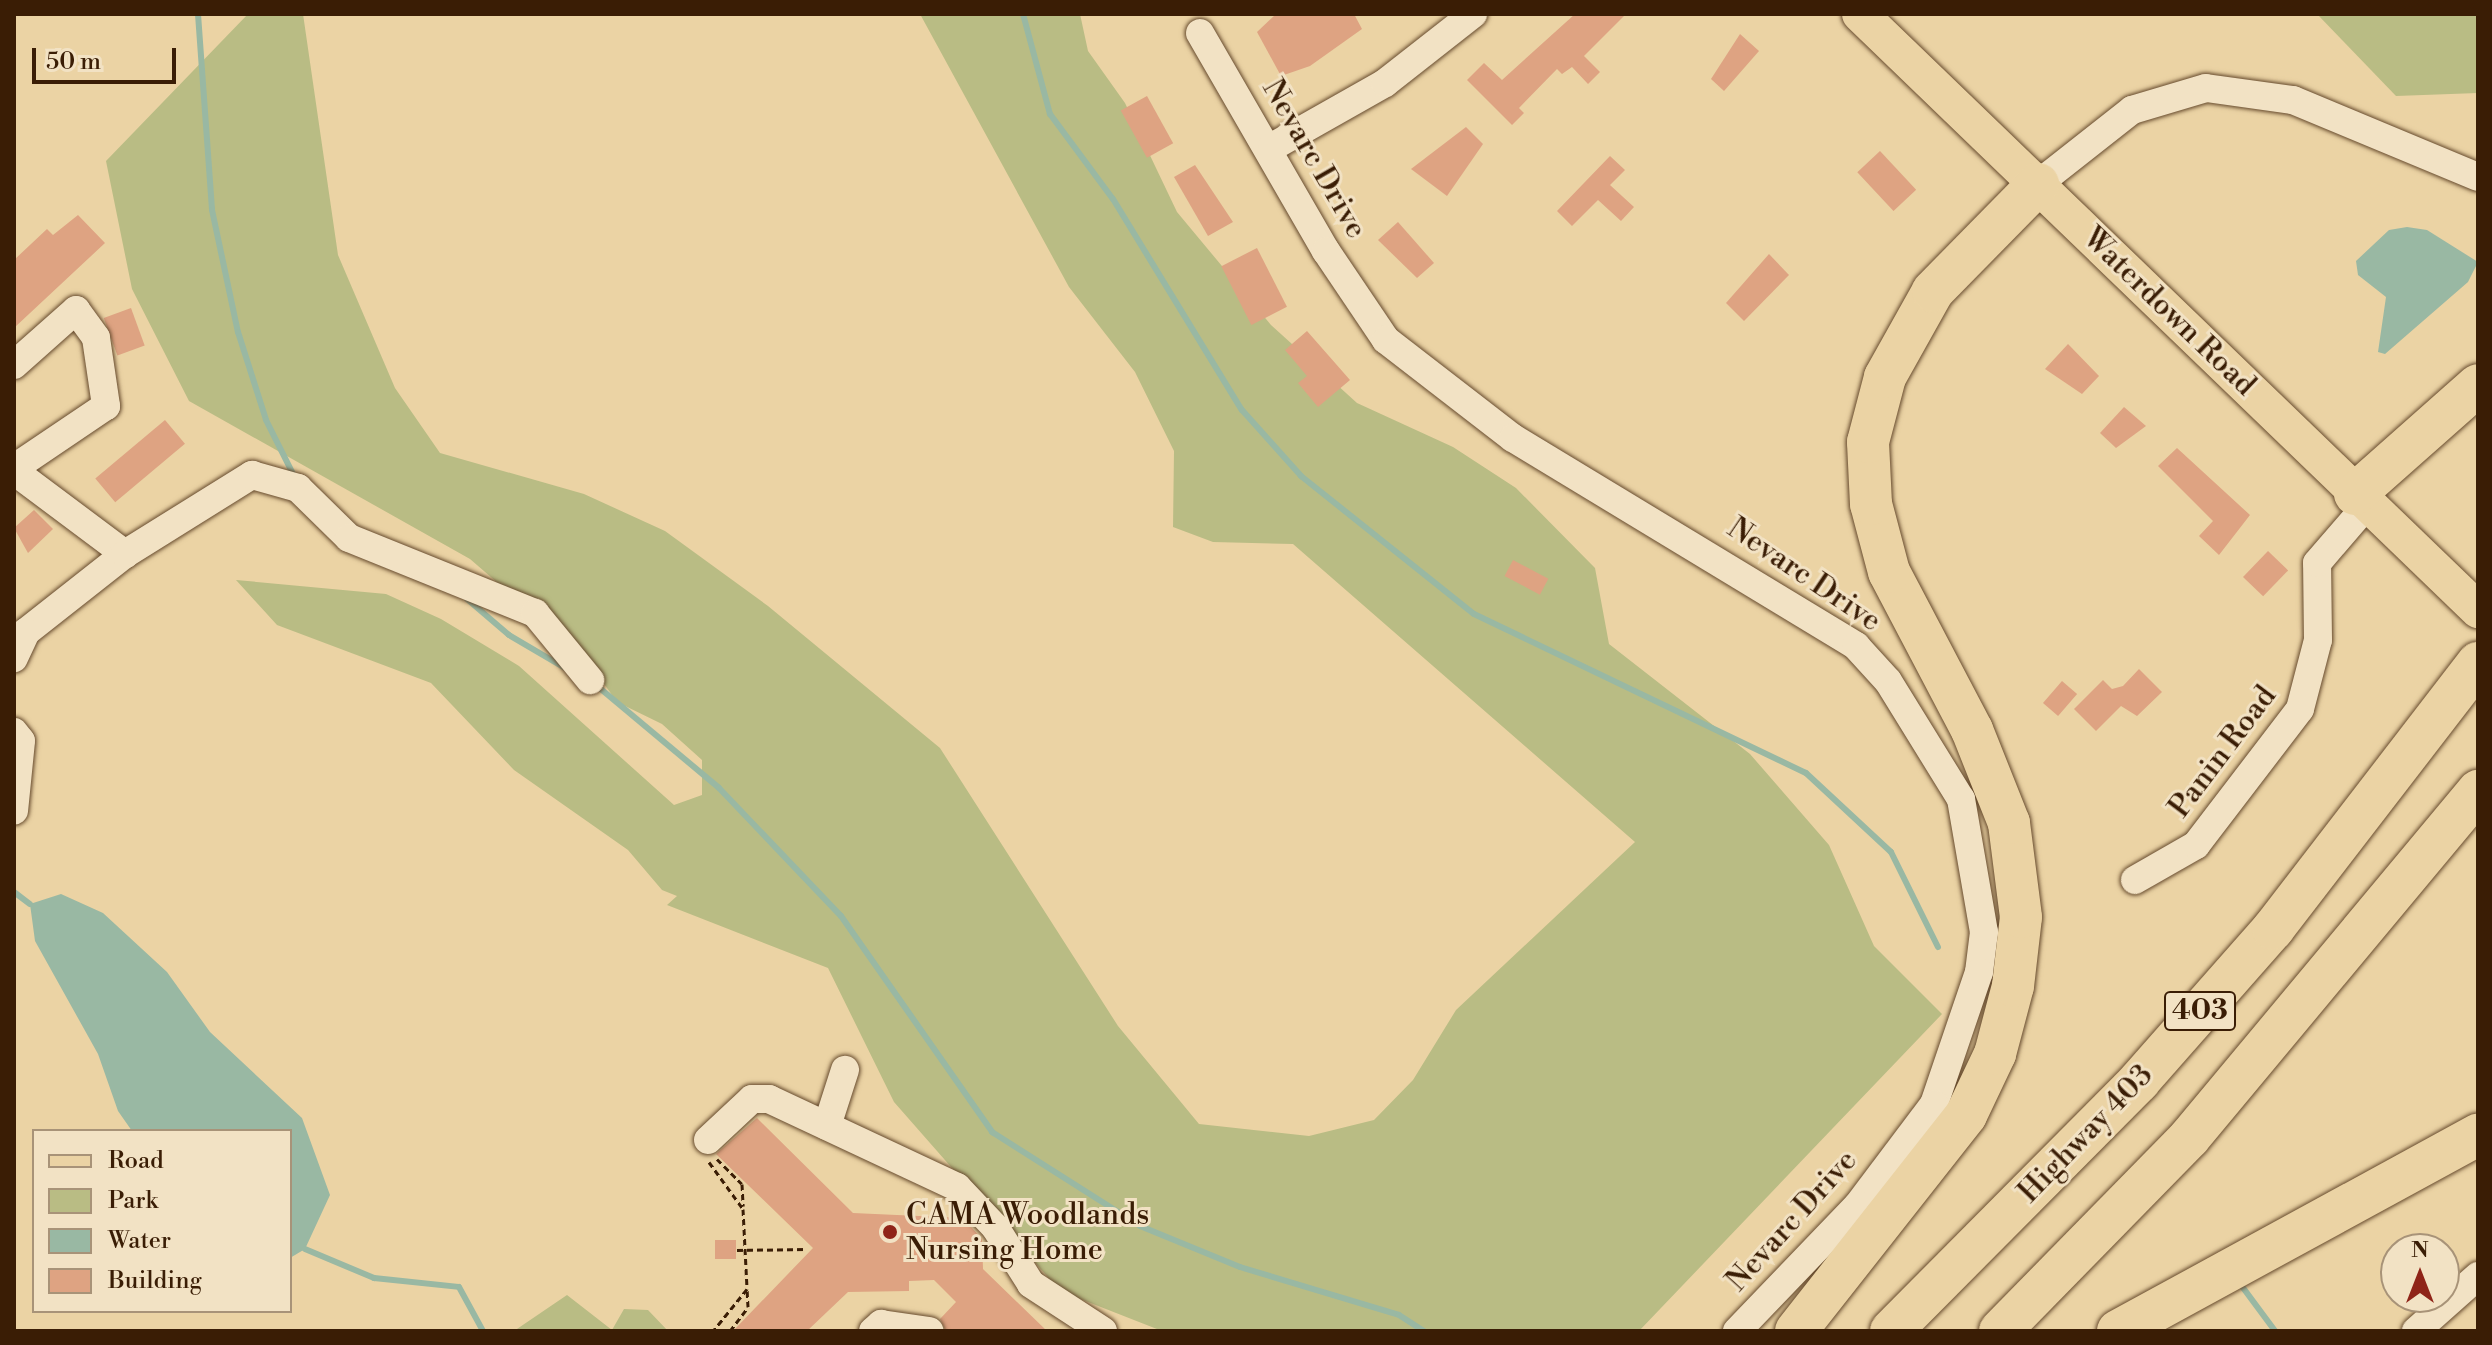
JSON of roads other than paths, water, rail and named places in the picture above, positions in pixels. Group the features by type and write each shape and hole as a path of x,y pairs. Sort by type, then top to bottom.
{"highway":[{"path":"1796,1331 1966,1115 2011,996 2021,917 2009,823 1972,730 1889,572 1871,504 1868,442 1885,377 1933,291 2038,184"},
{"path":"2361,500 2478,385"},
{"name":"Highway 403","path":"1891,1331 2139,1081 2273,929 2478,663"},
{"name":"403","path":"2000,1331 2189,1138 2478,791"},
{"path":"2118,1331 2478,1135"}],"main road":[{"name":"Waterdown Road","path":"1860,14 2478,610"}],"street":[{"path":"1272,147 1385,83 1473,14"},
{"name":"Nevarc Drive","path":"1200,33 1272,147 1326,251 1386,340 1513,438 1856,646 1888,681 1961,799 1984,932 1979,972 1934,1104 1858,1205 1737,1331"},
{"path":"2038,184 2132,110 2206,88 2293,100 2478,177"},
{"path":"14,365 76,310 96,338 106,406 14,470 125,554"},
{"path":"14,658 20,623 252,475 298,488 349,538 535,613 590,680"},
{"name":"Panin Road","path":"2135,880 2196,845 2300,709 2318,640 2317,563 2361,500"},
{"path":"14,732 21,741 14,811"},
{"path":"827,1126 845,1070"},
{"path":"708,1140 752,1099 769,1099 957,1187 995,1227 1031,1284 1103,1331"},
{"path":"2416,1331 2478,1276"},
{"path":"873,1331 881,1324 929,1331"}],"water":[{"path":"2407,227 2427,230 2478,262 2468,282 2385,354 2378,352 2386,297 2358,275 2356,261 2389,230"},
{"path":"61,894 103,913 167,972 210,1032 302,1118 330,1195 305,1249 292,1257 292,1129 131,1129 118,1111 98,1054 35,941 30,904"}],"waterway":[{"path":"198,14 212,210 238,332 266,420 294,476"},
{"path":"1023,14 1050,114 1113,199 1242,410 1301,476 1474,614 1806,773 1891,852 1938,947"},
{"path":"467,599 509,635 565,668"},
{"path":"596,685 719,788 841,916 992,1132 1140,1226 1240,1267 1399,1315 1424,1331"},
{"path":"14,892 30,904"},
{"path":"305,1249 374,1278 459,1287 483,1331"},
{"path":"2241,1285 2275,1331"}],"place":[{"name":"CAMA Woodlands Nursing Home","path":"890,1232"}]}
